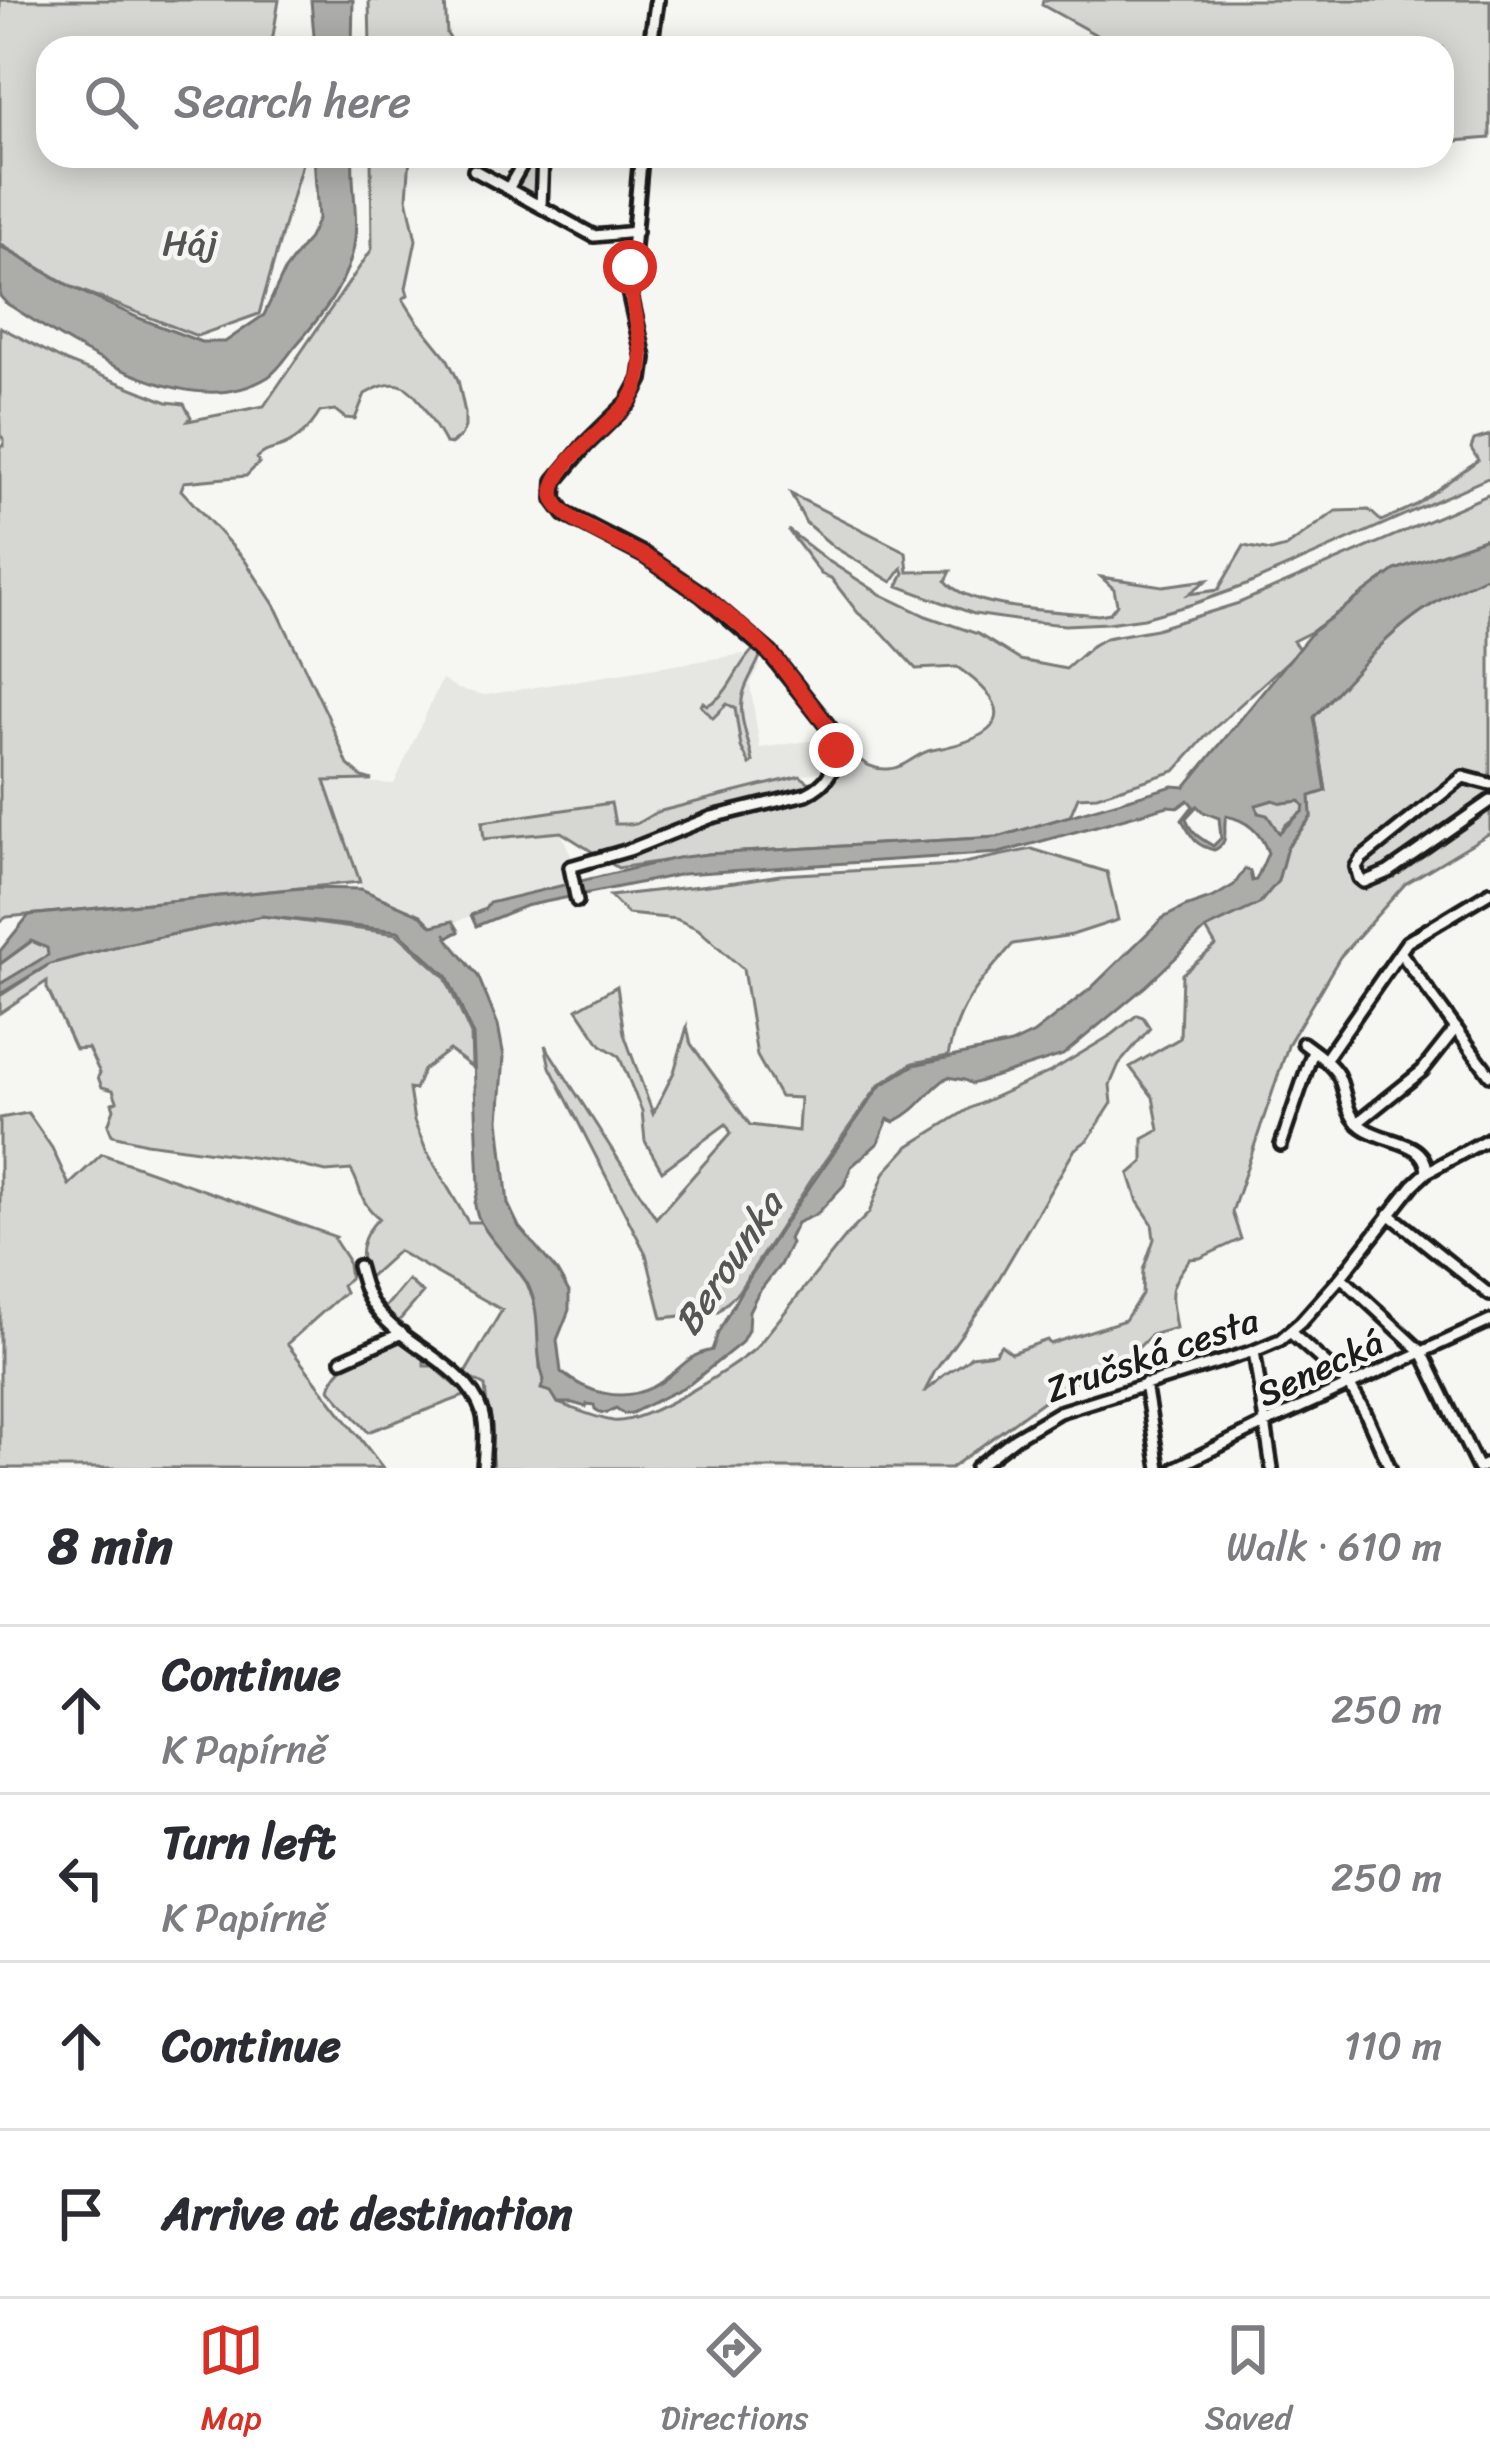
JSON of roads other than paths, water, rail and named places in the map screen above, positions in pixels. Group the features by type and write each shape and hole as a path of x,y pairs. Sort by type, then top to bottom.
{"street":[{"path":"652,36 657,0"},
{"path":"508,189 520,168"},
{"path":"541,206 543,168"},
{"path":"577,901 570,867 690,824 818,789 833,768 836,745 830,729 770,653 701,594 644,556 565,514 554,499 556,481 628,404 641,379 644,358 629,291 640,168"},
{"path":"474,170 594,236 636,232"},
{"path":"1490,784 1463,777 1361,859 1356,867 1359,878 1364,882 1388,872 1490,801"},
{"path":"1325,1060 1407,942 1490,892"},
{"path":"1400,952 1490,1075"},
{"path":"1357,1123 1423,1071 1456,1028"},
{"path":"1303,1042 1336,1071 1357,1123 1420,1151 1427,1160 1427,1172"},
{"path":"1281,1145 1313,1051"},
{"name":"Zručská cesta","path":"976,1468 1059,1412 1254,1351 1291,1333 1427,1172 1490,1138"},
{"path":"1389,1214 1490,1294"},
{"path":"358,1266 373,1306 474,1396 484,1424 483,1468"},
{"path":"1341,1277 1422,1352 1478,1468 1490,1463"},
{"name":"Senecká","path":"1175,1468 1490,1321"},
{"path":"1291,1333 1349,1384 1390,1468"},
{"path":"342,1360 402,1334"},
{"path":"1254,1351 1272,1468"},
{"path":"1144,1384 1159,1468"}],"waterway":[{"path":"446,934 459,932"}],"park label":[{"name":"Háj","path":"190,243"}],"water label":[{"name":"Berounka","path":"728,1263"}]}
